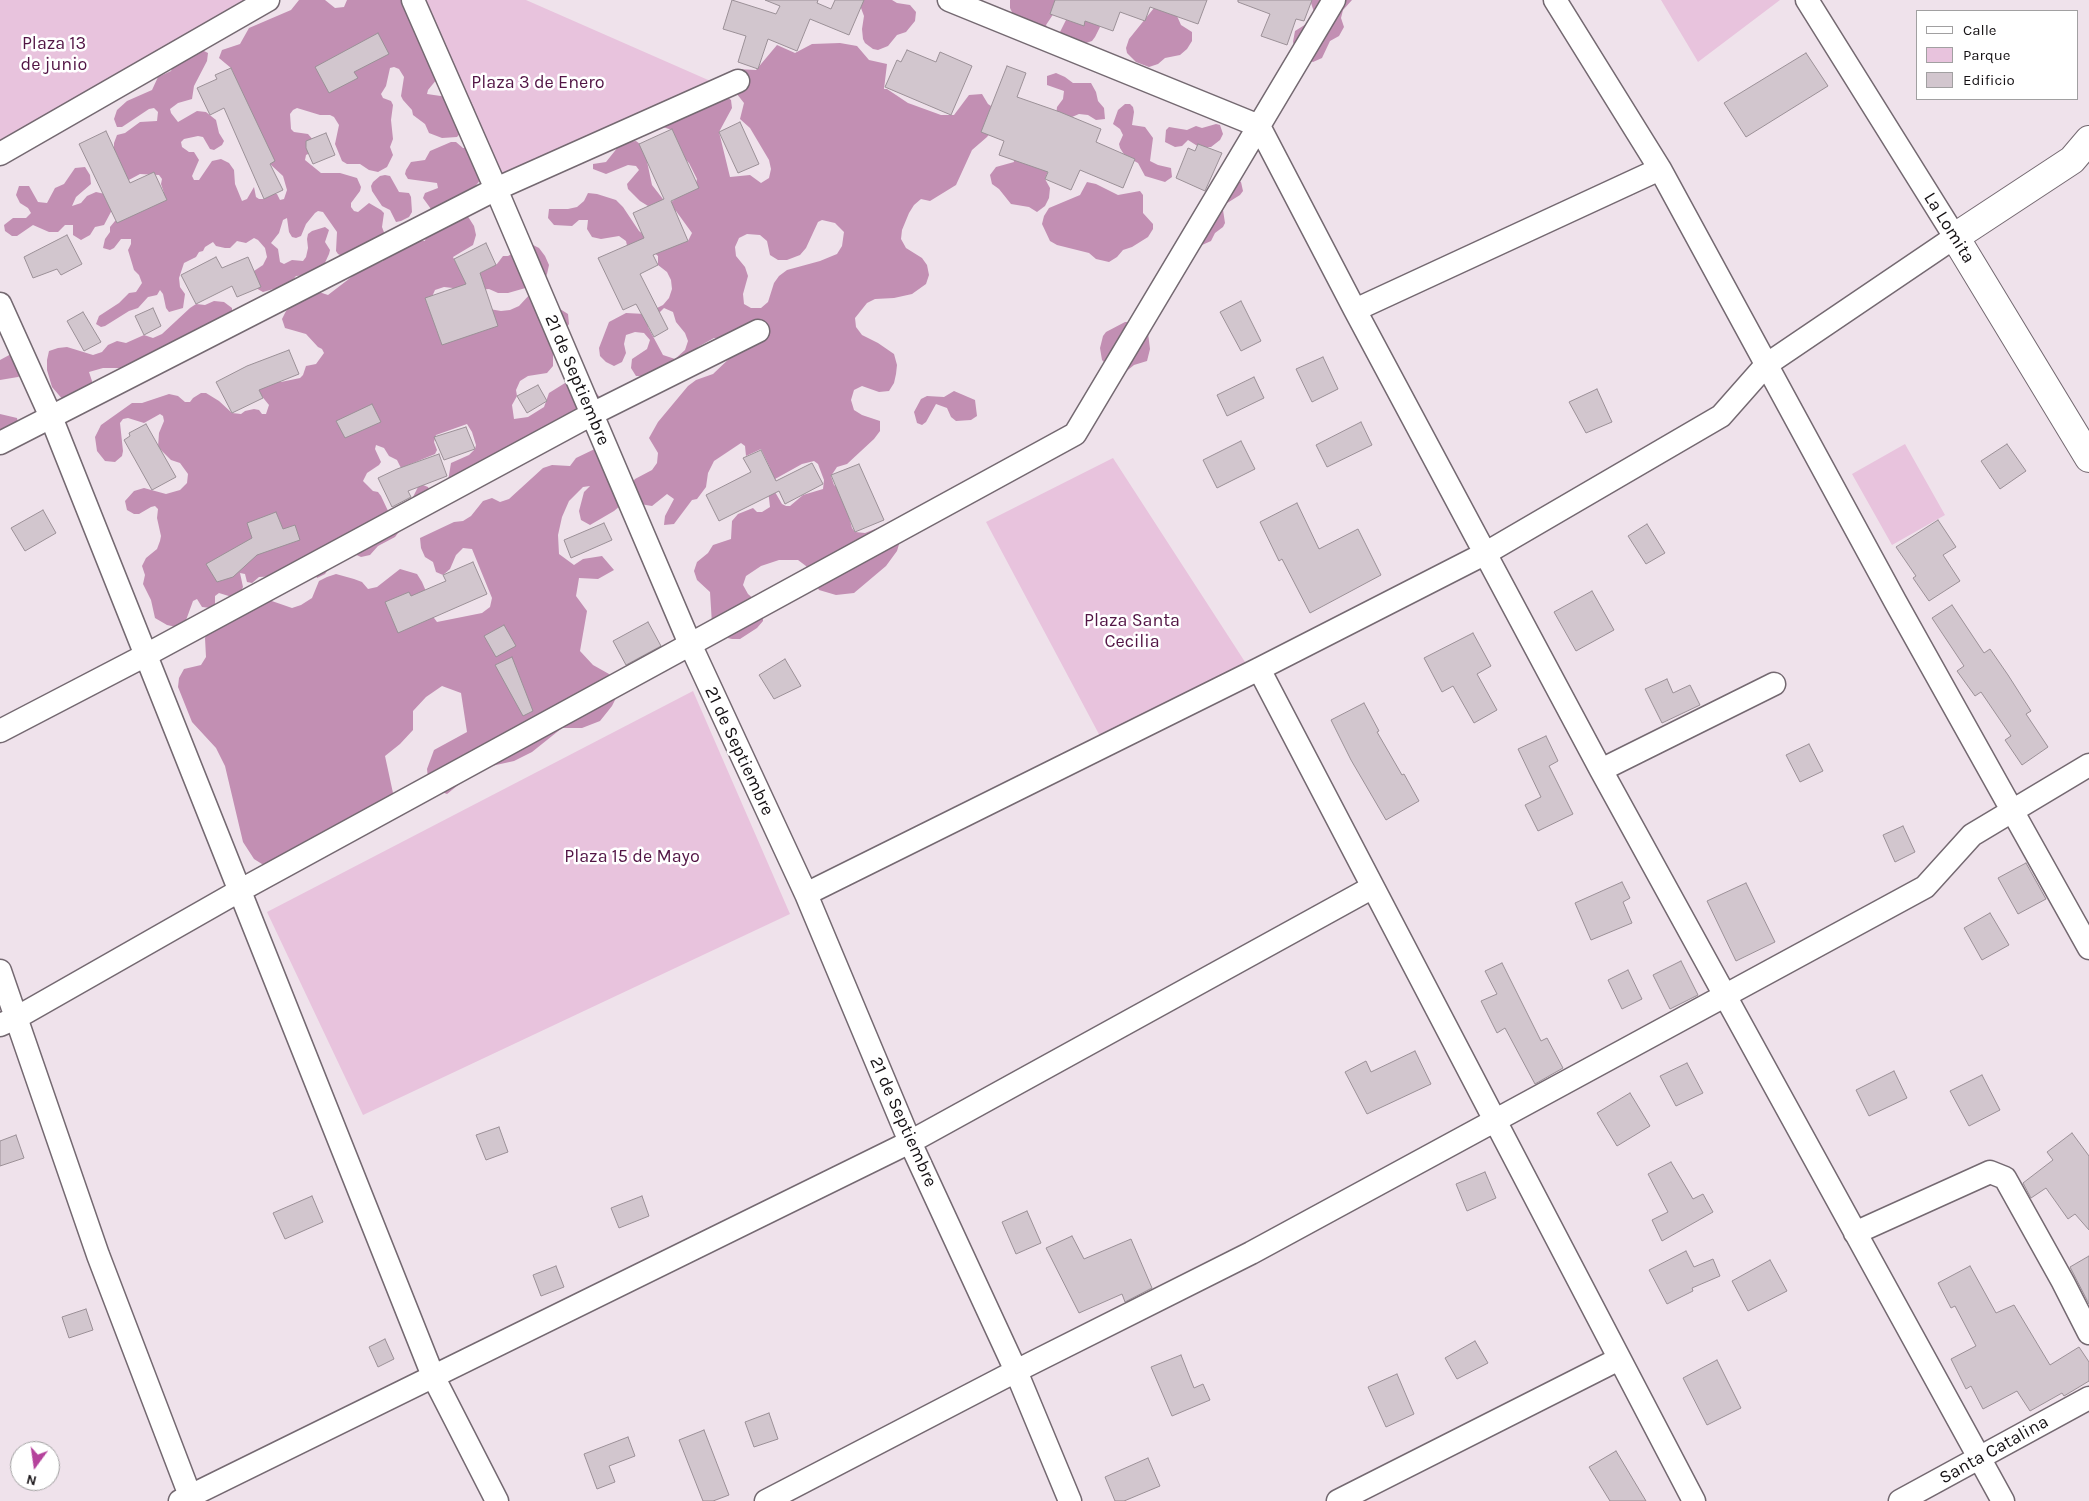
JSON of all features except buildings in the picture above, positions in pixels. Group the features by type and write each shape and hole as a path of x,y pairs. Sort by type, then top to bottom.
{"street":[{"path":"0,154 268,0"},
{"name":"21 de Septiembre","path":"413,0 496,189 690,644 806,894 910,1142 1016,1371 1070,1501"},
{"path":"949,0 1259,126 1355,310 1601,770 2003,1501"},
{"path":"8,1021 239,891 1075,434 1334,0"},
{"path":"1555,0 1660,169 2012,812 2089,948"},
{"name":"La Lomita","path":"1807,0 2089,458"},
{"path":"0,443 496,189 738,81"},
{"path":"806,894 1259,669 1486,553 1721,416 1766,365 2072,160 2089,140"},
{"path":"1355,310 1660,169"},
{"path":"0,304 51,417 433,1376 497,1501"},
{"path":"0,731 146,656 592,414 758,330"},
{"path":"1259,669 1694,1501"},
{"path":"1601,770 1774,684"},
{"path":"766,1501 1016,1371 1251,1253 1925,887 1972,835 2089,765"},
{"path":"0,971 8,1021 98,1255 187,1500 433,1376 910,1142 1373,887"},
{"path":"1855,1233 1990,1172 2005,1178 2089,1333"},
{"path":"1338,1501 1619,1359"},
{"name":"Santa Catalina","path":"1900,1501 2089,1398"}],"green space":[{"name":"Plaza 13 de junio","path":"0,0 260,0 0,147"},
{"name":"Plaza 3 de Enero","path":"419,0 526,0 715,83 502,176"},
{"path":"1661,0 1780,0 1698,62"},
{"path":"1905,444 1945,515 1892,545 1852,474"},
{"name":"Plaza Santa Cecilia","path":"1113,458 1247,665 1101,738 986,522"},
{"name":"Plaza 15 de Mayo","path":"693,691 790,914 363,1115 267,912"}],"shaded area":[{"path":"299,0 325,0 335,8 344,7 347,0 410,0 437,79 427,94 468,100 475,110 472,119 457,137 442,138 429,133 425,124 413,115 412,110 401,96 404,77 399,69 390,68 386,86 381,94 383,98 391,101 393,105 391,120 393,139 390,147 393,155 387,167 378,172 369,170 360,164 347,164 342,161 335,144 339,125 334,117 297,108 293,110 290,114 291,129 294,132 308,134 314,141 310,153 306,155 305,160 321,173 340,173 357,178 361,187 351,203 351,207 354,211 358,212 369,203 381,210 384,213 382,227 385,235 348,259 336,251 337,232 323,212 318,211 315,213 306,224 301,236 296,238 292,237 289,232 287,218 283,220 279,233 271,243 278,249 280,262 284,264 292,260 303,261 308,248 308,234 325,227 329,230 325,242 330,250 329,254 323,267 310,275 296,276 282,288 263,292 254,287 251,273 263,265 267,257 265,248 258,240 254,238 246,243 237,241 230,248 216,246 213,242 205,247 203,251 199,252 196,257 184,263 179,278 180,287 185,294 183,308 169,312 160,290 157,295 148,297 138,308 129,311 105,326 101,327 96,324 99,316 119,303 129,293 136,292 142,283 139,275 134,270 128,250 131,239 121,239 110,250 103,248 105,239 110,232 110,227 115,221 162,196 164,193 161,184 162,179 159,175 140,174 127,181 114,152 114,143 117,135 125,133 140,122 157,121 158,112 154,108 149,109 122,127 117,127 114,119 117,110 127,101 152,90 158,77 171,71 176,59 200,49 208,53 207,61 194,86 192,99 178,103 170,109 178,122 197,111 206,112 216,120 219,133 224,141 222,145 214,150 210,149 203,137 198,136 184,139 181,142 182,147 189,152 194,152 199,160 192,176 194,180 199,180 212,161 221,159 229,163 234,170 235,184 242,201 247,199 254,187 256,197 259,199 277,194 280,200 284,199 287,190 283,176 270,164 264,150 265,141 259,133 231,68 219,58 222,50 240,44 249,28 291,10"},
{"path":"858,0 892,0 897,3 910,5 916,12 915,21 906,32 897,35 888,46 878,50 873,49 863,39 864,16"},
{"path":"1010,0 1055,0 1054,13 1046,25 1050,33 1016,21 1010,8"},
{"path":"1310,0 1352,0 1343,10 1341,18 1344,27 1339,36 1330,41 1322,58 1313,62 1304,59 1296,52 1293,42 1295,31 1311,21 1314,12"},
{"path":"1154,8 1177,16 1181,25 1192,32 1192,41 1180,55 1165,58 1158,64 1149,67 1136,62 1127,53 1126,48 1129,39"},
{"path":"1067,18 1098,23 1100,27 1092,41 1083,44 1059,34"},
{"path":"840,43 857,46 869,60 887,64 884,89 887,89 908,103 941,115 954,115 969,95 982,94 988,104 994,108 998,123 987,137 972,150 956,185 930,201 921,199 909,213 902,230 901,239 906,248 922,258 927,265 929,275 926,284 912,294 894,298 875,299 867,303 855,318 856,327 862,335 894,354 897,365 896,374 894,383 889,391 879,392 862,386 854,390 851,400 854,410 880,421 880,431 847,464 837,467 831,476 834,485 842,491 852,528 855,532 865,533 883,526 893,526 900,541 897,551 886,566 854,593 836,595 819,590 806,566 798,560 779,560 761,566 746,576 743,585 748,594 755,600 763,616 763,621 757,628 740,639 732,639 723,637 712,624 710,592 697,580 694,571 697,562 708,553 713,545 731,539 732,521 738,514 753,508 757,512 762,512 770,507 766,472 770,468 761,449 746,456 745,446 741,443 714,461 708,473 706,487 697,499 692,500 674,524 664,525 665,516 674,499 667,494 652,506 634,503 629,487 635,479 652,470 657,463 658,453 649,438 658,422 688,386 696,380 713,374 733,355 723,339 714,338 698,347 692,354 645,376 636,376 631,368 632,359 647,349 650,340 644,333 635,332 626,335 624,344 626,353 622,362 614,366 606,362 600,356 599,348 609,322 626,313 645,314 663,305 669,298 672,289 671,280 667,272 658,265 658,256 652,251 628,250 626,241 619,236 601,239 592,237 587,229 588,220 579,220 572,226 554,225 548,218 549,209 577,207 584,201 588,193 597,194 616,200 639,231 666,248 688,241 692,233 676,211 667,208 650,210 648,206 628,189 627,184 639,170 636,166 628,165 606,174 593,169 593,164 606,162 618,147 626,142 636,141 645,152 652,185 666,203 670,203 696,183 697,179 689,163 682,156 672,130 663,127 727,97 731,100 732,108 719,132 730,177 750,175 761,183 769,178 771,169 769,160 750,128 740,119 744,103 733,89 737,69 756,70 777,45 795,53 812,44","holes":["822,220 835,223 844,232 842,246 837,254 787,270 774,283 768,302 761,308 751,308 744,304 743,294 748,276 745,267 736,256 735,247 739,238 747,234 760,235 767,241 770,255 778,260 787,260 800,255 806,248 818,222","664,308 673,312 676,322 685,333 688,341 685,350 675,359 663,355 648,324","814,461 818,464 824,480 823,489 803,495 790,506 786,506 782,504 775,492 775,479 802,464"]},
{"path":"1056,73 1073,83 1091,83 1098,101 1104,108 1105,119 1096,120 1088,115 1079,114 1072,117 1065,124 1045,179 1050,188 1049,198 1045,206 1037,212 1029,207 1011,204 999,189 992,184 990,175 996,167 1014,162 1013,154 1056,116 1057,107 1063,99 1064,91 1047,85 1047,76"},
{"path":"1125,104 1130,104 1133,107 1132,125 1145,127 1153,138 1150,161 1171,168 1172,177 1165,182 1145,176 1138,163 1125,156 1120,148 1119,144 1123,135 1120,129 1113,124 1118,110"},
{"path":"1216,124 1220,125 1223,134 1220,140 1211,147 1199,147 1188,140 1182,146 1175,147 1165,142 1166,130 1169,127 1187,130 1196,126 1202,128"},
{"path":"451,142 456,142 463,148 467,148 482,178 473,189 440,209 431,209 423,198 425,193 438,188 437,183 408,179 405,174 406,170 411,162 425,160 430,151"},
{"path":"85,167 90,175 91,184 76,197 72,206 81,203 87,196 96,192 105,194 113,208 104,225 95,227 90,235 81,240 73,235 73,225 65,225 58,232 49,232 33,225 17,236 12,236 5,231 4,225 13,218 26,218 31,213 28,208 20,203 16,195 19,186 29,186 38,202 47,203 55,188 64,184 75,168"},
{"path":"380,176 390,176 399,192 409,193 411,197 412,212 409,217 401,221 396,222 390,210 382,206 372,191 371,186 373,182"},
{"path":"1237,180 1241,182 1243,191 1224,205 1225,223 1223,227 1215,233 1211,241 1202,245 1198,244"},
{"path":"1087,182 1096,184 1118,195 1140,191 1143,195 1143,213 1153,224 1153,229 1148,237 1123,250 1109,262 1096,259 1089,253 1057,245 1050,241 1042,224 1049,208 1080,195"},
{"path":"467,215 474,226 476,235 473,245 453,257 465,281 497,264 503,256 508,256 531,244 539,248 545,256 549,265 547,274 543,283 508,293 498,293 489,289 461,291 444,287 435,290 431,299 501,311 519,306 532,292 550,292 560,309 568,314 569,324 553,347 553,366 547,373 528,376 520,381 516,390 517,396 512,405 514,419 528,417 544,407 549,393 573,378 590,385 602,400 438,489 439,484 448,481 451,463 469,455 475,449 476,445 472,432 467,424 436,435 434,442 437,450 435,454 401,468 397,460 389,456 384,448 376,445 375,449 381,462 367,473 363,481 373,491 378,492 389,513 410,503 418,487 423,485 428,487 430,491 395,537 378,546 370,555 361,557 352,553 333,562 325,574 317,578 315,574 259,577 252,583 247,582 245,574 240,573 243,587 240,593 232,597 219,593 215,596 215,605 211,608 202,607 197,599 193,601 185,623 176,627 167,625 155,618 151,600 143,584 145,575 142,566 146,558 157,549 160,541 161,536 157,518 158,509 155,506 139,514 134,514 127,510 125,501 134,491 144,488 166,494 180,490 187,483 188,474 180,463 171,460 158,447 159,433 164,421 163,416 160,414 144,423 128,418 123,419 120,423 123,451 122,456 115,462 105,461 97,451 95,437 101,425 132,403 142,403 169,394 178,396 185,402 190,402 201,393 206,393 219,401 232,413 241,414 254,409 259,410 262,414 266,414 269,405 259,390 271,379 281,382 300,378 306,366 316,364 324,353 306,334 285,328 282,319 286,311 293,304 319,292 328,295 358,272 383,261 384,255 420,240 425,241 428,223"},
{"path":"214,301 224,302 232,308 232,318 129,368 103,368 89,372 92,381 91,391 64,401 52,387 47,370 49,351 67,347 93,355 102,352 108,345 117,341 126,343 144,335 153,338 162,334 196,304 205,305"},
{"path":"1125,322 1129,322 1148,333 1150,349 1147,361 1134,365 1123,374 1109,367 1102,360 1100,348 1106,332"},
{"path":"13,353 22,375 0,380 0,360"},
{"path":"954,391 975,400 977,416 971,420 956,421 951,417 947,408 936,404 926,422 922,425 917,423 914,412 921,399 927,396 944,397"},
{"path":"0,414 17,418 18,423 2,432 0,429"},
{"path":"601,446 621,505 590,525 581,520 579,511 584,492 590,486 583,487 569,501 562,517 558,535 559,554 574,565 583,559 602,556 614,570 598,579 579,578 576,596 587,611 580,651 593,665 609,674 620,690 612,706 600,721 582,728 562,728 532,752 514,761 478,769 447,794 429,787 427,769 434,750 467,732 461,693 442,686 426,697 413,711 413,730 385,756 393,793 387,809 270,869 254,859 243,842 225,766 216,748 192,722 178,687 179,678 184,669 201,665 206,657 205,638 209,629 266,599 292,608 301,605 312,598 319,581 336,574 362,582 368,589 377,587 400,569 417,574 428,596 431,614 437,622 482,613 490,607 492,598 472,549 463,548 456,555 450,569 443,575 436,572 433,562 425,557 421,548 420,538 454,522 463,521 471,516 483,501 492,498 500,502 509,499 543,468 552,465 570,466 576,458"}]}
